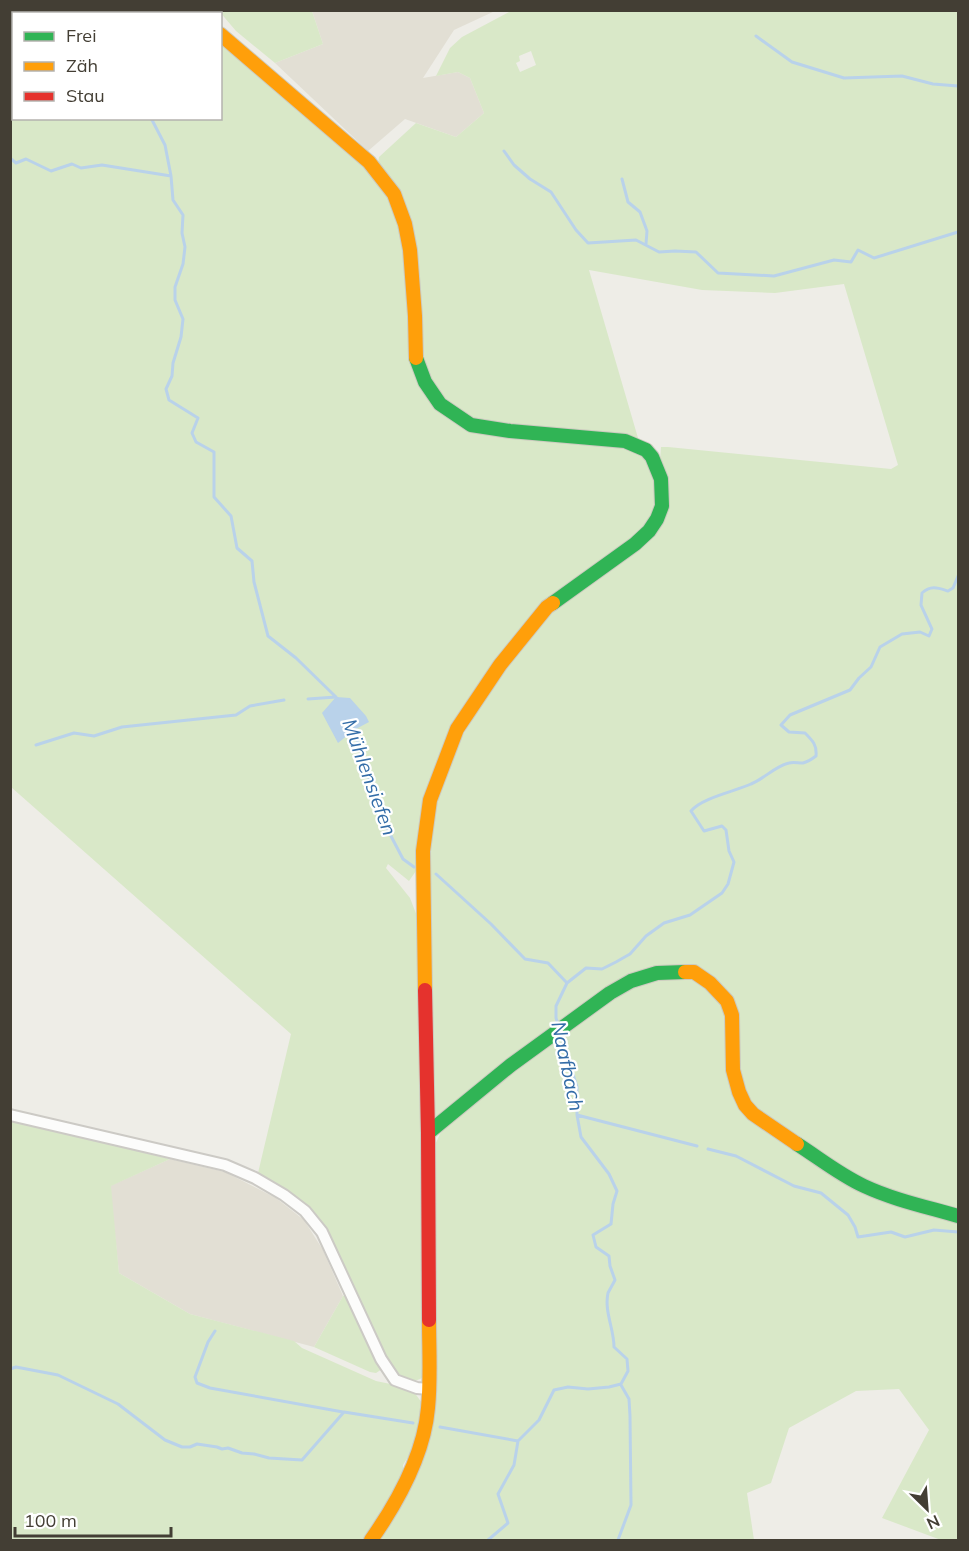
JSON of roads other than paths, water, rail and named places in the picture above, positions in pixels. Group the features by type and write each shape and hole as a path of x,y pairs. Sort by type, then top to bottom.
{"street":[{"path":"222,36 369,162 394,194 405,224 410,250 416,358 425,382 440,404 471,425 510,431 625,441 646,450 652,457 661,479 662,506 649,531 635,544 547,607 500,665 457,729 430,800 423,851 428,1132 429,1389 427,1417 419,1449 399,1495 371,1540"},
{"path":"428,1132 511,1065 610,993 631,981 657,973 694,972 710,983 727,1001 732,1015 733,1070 745,1105 753,1114 862,1185 885,1195 958,1216"},
{"path":"10,1115 225,1165 255,1178 284,1195 305,1211 322,1232 381,1359 395,1380 417,1388 429,1389"}],"water":[{"path":"336,697 350,698 369,722 338,743 322,713"}],"waterway":[{"path":"756,36 792,62 844,78 902,76 933,84 958,86"},
{"path":"152,120 165,145 171,176"},
{"path":"504,151 514,165 530,179 551,192 576,230 588,243 636,240 659,252 696,252 718,273 774,276 834,260 851,262 858,250 874,258 958,232"},
{"name":"Mühlensiefen","path":"10,158 16,163 26,159 51,171 72,164 81,168 102,165 171,176 173,200 183,215 182,233 185,247 183,264 175,287 175,300 183,319 172,376 166,389 169,400 198,418 192,433 196,442 214,452 214,497 231,516 237,548 252,561 254,582 268,636 296,658 337,698"},
{"path":"622,179 628,202 640,212 647,231 646,244"},
{"name":"Naafbach","path":"558,1024 556,1006 567,983 586,968 602,969 630,954 646,936 664,923 690,915 722,893 728,884 734,862 729,851 726,830 722,826 704,831 691,811 702,802 745,787 784,765 803,763 816,756 814,743 805,733 789,732 781,725 790,715 850,690 871,667 880,647 902,634 920,632 929,636 932,629 921,605 922,593 932,588 948,591 953,588 958,576"},
{"path":"308,699 336,697"},
{"path":"36,745 74,733 94,736 122,727 236,715 250,706 284,700"},
{"name":"Mühlensiefen","path":"353,727 381,817 403,859 414,867"},
{"name":"Mühlensiefen","path":"436,874 491,924 525,959 548,963 567,983"},
{"name":"Naafbach","path":"488,1540 508,1523 498,1494 514,1465 518,1441 539,1420 554,1390 568,1387 588,1389 621,1384 628,1371 627,1359 614,1347 608,1313 608,1293 615,1280 609,1256 596,1247 593,1235 611,1224 617,1191 609,1174 581,1137 577,1115 577,1087 561,1036"},
{"path":"577,1115 697,1146"},
{"path":"708,1149 736,1156 794,1186 821,1193 848,1215 858,1237 891,1232 905,1237 934,1230 958,1232"},
{"path":"215,1331 208,1342 195,1377 197,1383 210,1388 343,1412"},
{"path":"10,1369 16,1367 58,1375 118,1404 165,1440 182,1447 197,1444 228,1448 269,1458 302,1460 344,1412 413,1423"},
{"path":"618,1540 631,1505 629,1399 621,1385"},
{"path":"440,1427 518,1441"}]}
